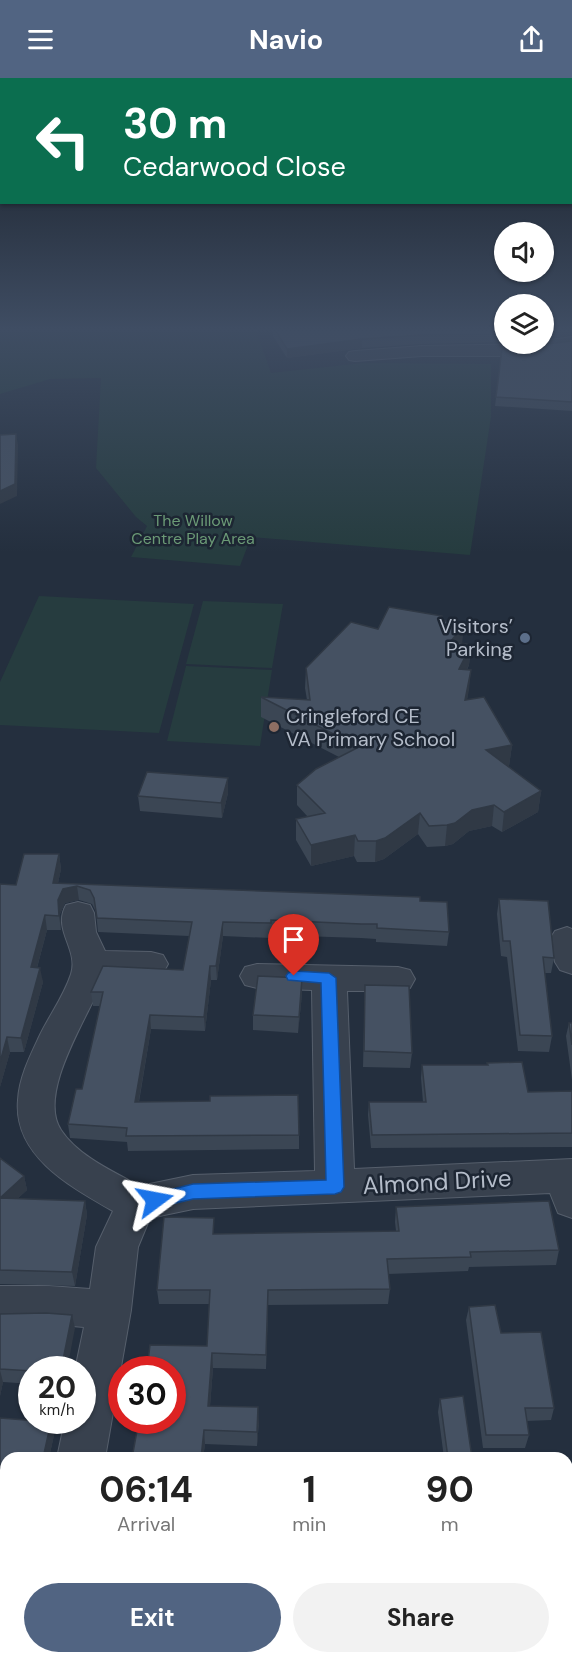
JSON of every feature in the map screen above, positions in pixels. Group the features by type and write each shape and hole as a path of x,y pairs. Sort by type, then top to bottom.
{"street":[{"path":"78,913 78,930 91,963 85,984 49,1054 36,1093 36,1117 45,1140 60,1158 136,1204 117,1247 109,1310 82,1452"},
{"path":"91,963 151,964"},
{"path":"257,976 398,979"},
{"path":"329,978 335,1187"},
{"name":"Almond Drive","path":"136,1204 193,1192 335,1187 570,1184"},
{"path":"0,1306 49,1305 109,1310"}],"green space":[{"name":"The Willow Centre Play Area","path":"100,404 491,404 470,555 251,537 240,566 131,557 147,526 136,517 96,468"},
{"path":"39,596 194,604 159,733 0,725 0,682"},
{"path":"203,601 283,604 272,668 186,664"},
{"path":"186,666 272,670 260,746 167,741"}],"building":[{"path":"16,434 15,484 0,491 0,435"},
{"path":"389,607 442,616 441,620 463,626 451,641 471,645 459,669 471,670 465,700 484,697 512,745 486,750 541,791 504,812 494,805 472,810 455,823 429,826 420,813 385,838 376,841 358,841 355,835 311,845 296,819 325,813 297,785 316,769 359,747 261,697 310,700 306,668 351,622 378,629"},
{"path":"147,772 228,778 221,803 138,796"},
{"path":"24,854 59,854 53,883 420,897 420,901 447,902 449,932 377,928 377,924 271,920 271,923 223,922 216,966 210,966 204,1017 150,1015 135,1102 210,1101 210,1096 298,1095 299,1135 126,1136 127,1128 68,1124 76,1089 82,1089 103,992 91,992 103,966 183,970 192,922 97,918 94,898 90,890 77,886 63,889 58,900 59,916 45,915 31,967 40,968 21,1038 7,1037 0,1062 0,884 16,885"},
{"path":"499,899 548,901 554,958 543,957 552,1036 520,1035 510,941 503,941"},
{"path":"258,976 302,978 299,1017 253,1015"},
{"path":"365,985 409,986 412,1053 364,1051"},
{"path":"569,1023 572,1023 572,1045"},
{"path":"522,1062 528,1092 572,1091 572,1133 372,1135 369,1102 426,1102 422,1065 488,1065 487,1063"},
{"path":"0,1158 24,1176 0,1198"},
{"path":"0,1198 85,1201 72,1272 0,1270"},
{"path":"549,1201 559,1250 470,1252 471,1257 387,1259 390,1289 268,1290 266,1355 212,1353 208,1406 258,1407 257,1432 204,1430 202,1452 133,1452 136,1434 186,1434 186,1356 149,1356 150,1345 207,1346 210,1290 157,1290 164,1217 214,1218 213,1234 399,1231 396,1207"},
{"path":"495,1305 501,1333 541,1332 554,1408 525,1408 529,1435 486,1435 469,1307"},
{"path":"0,1314 72,1315 64,1356 18,1356 18,1370 0,1369"},
{"path":"463,1396 471,1452 447,1452 440,1399"},
{"path":"0,1418 18,1419 18,1434 48,1434 44,1452 0,1452"}],"place":[{"name":"Visitors’ Parking","path":"525,638"},
{"name":"Cringleford CE VA Primary School","path":"274,727"}],"route":[{"path":"155,1200 193,1192 335,1187 329,978 294,976"}]}
